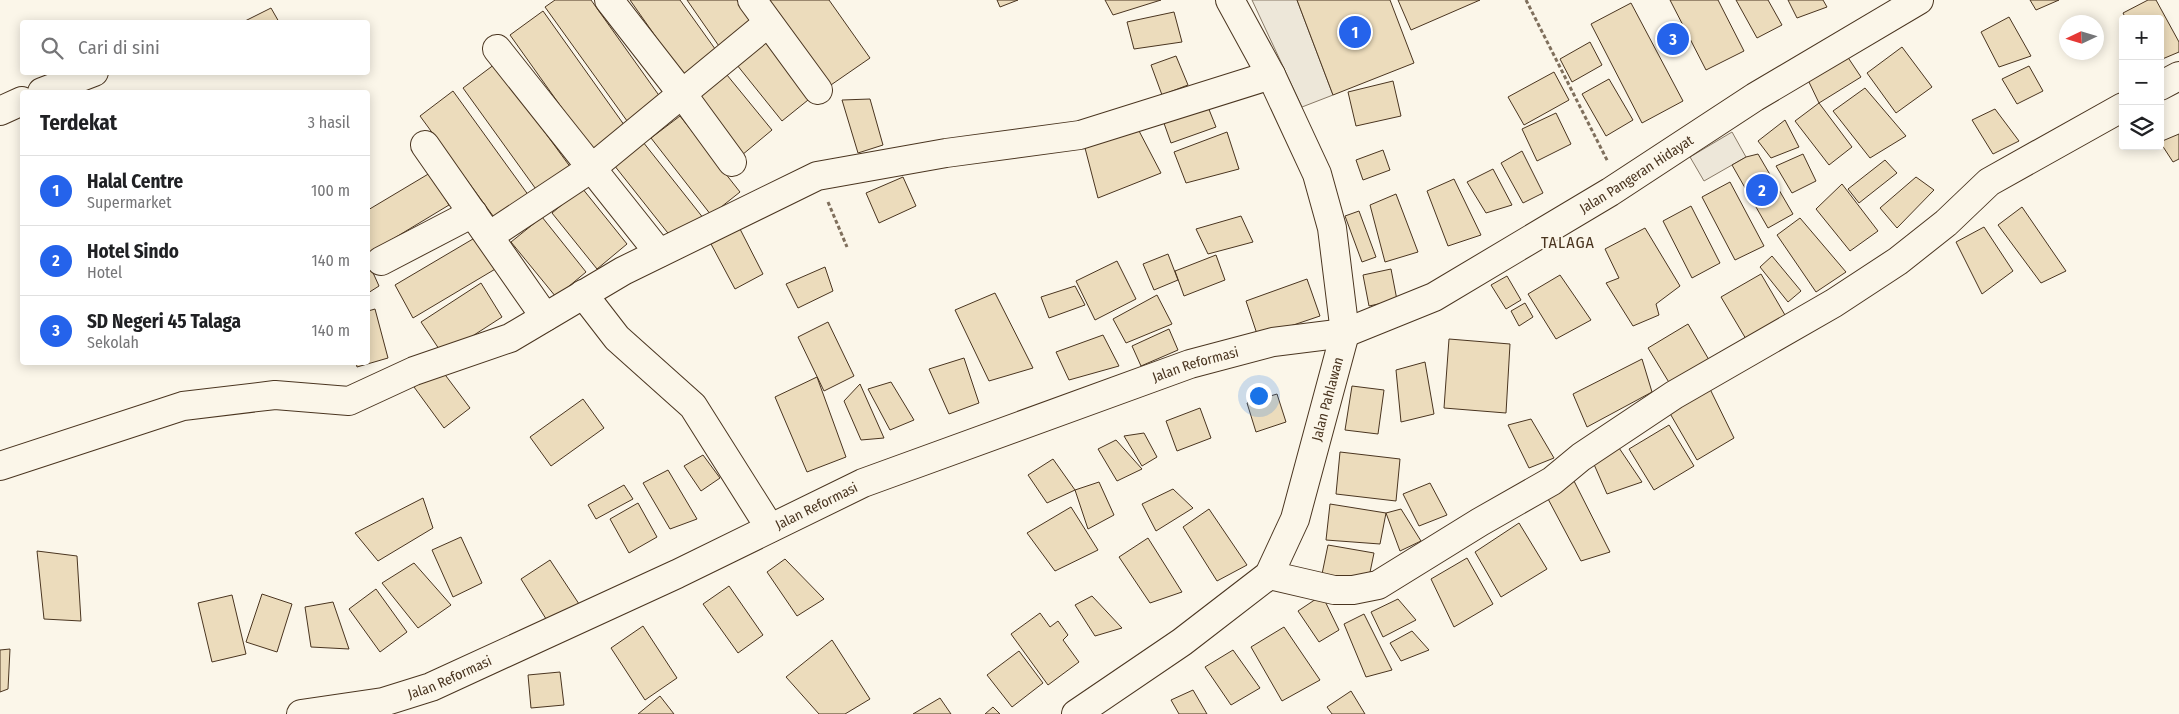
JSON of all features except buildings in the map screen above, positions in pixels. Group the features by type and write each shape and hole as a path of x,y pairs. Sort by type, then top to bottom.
{"street":[{"path":"610,0 683,94 732,162"},
{"path":"752,0 818,90"},
{"name":"Jalan Pahlawan","path":"1076,714 1182,642 1269,575 1295,519 1344,333 1332,228 1317,174 1271,75 1230,0"},
{"name":"Jalan Pangeran Hidayat","path":"1344,333 1434,297 1620,185 1755,97 1919,0"},
{"path":"489,236 593,167 768,23"},
{"path":"497,49 659,252"},
{"path":"47,90 86,75"},
{"path":"0,466 183,406 275,394 350,402 414,371 510,338 583,294 659,252 818,176 946,153 1080,135 1271,75"},
{"path":"2164,84 2179,76"},
{"path":"0,111 20,102"},
{"path":"1269,575 1334,590 1352,590 1378,584 1552,481 1581,457 1674,395 1834,303 1898,262 1946,223 1989,182 2119,109"},
{"path":"425,145 546,317"},
{"path":"381,261 473,214"},
{"path":"583,294 617,338 693,406 770,528"},
{"name":"Jalan Reformasi","path":"301,714 383,702 431,687 677,574 863,483 1190,364 1273,342 1344,333"}],"path":[{"path":"1526,0 1620,185"},
{"path":"818,176 847,247"}],"shaded area":[{"path":"1252,0 1297,0 1333,95 1302,107"},
{"path":"1732,132 1746,157 1704,181 1690,157"}],"place":[{"name":"Halal Centre","path":"1355,32"},
{"name":"SD Negeri 45 Talaga","path":"1673,39"},
{"name":"Hotel Sindo","path":"1762,190"}],"district":[{"name":"TALAGA","path":"1568,242"}]}
